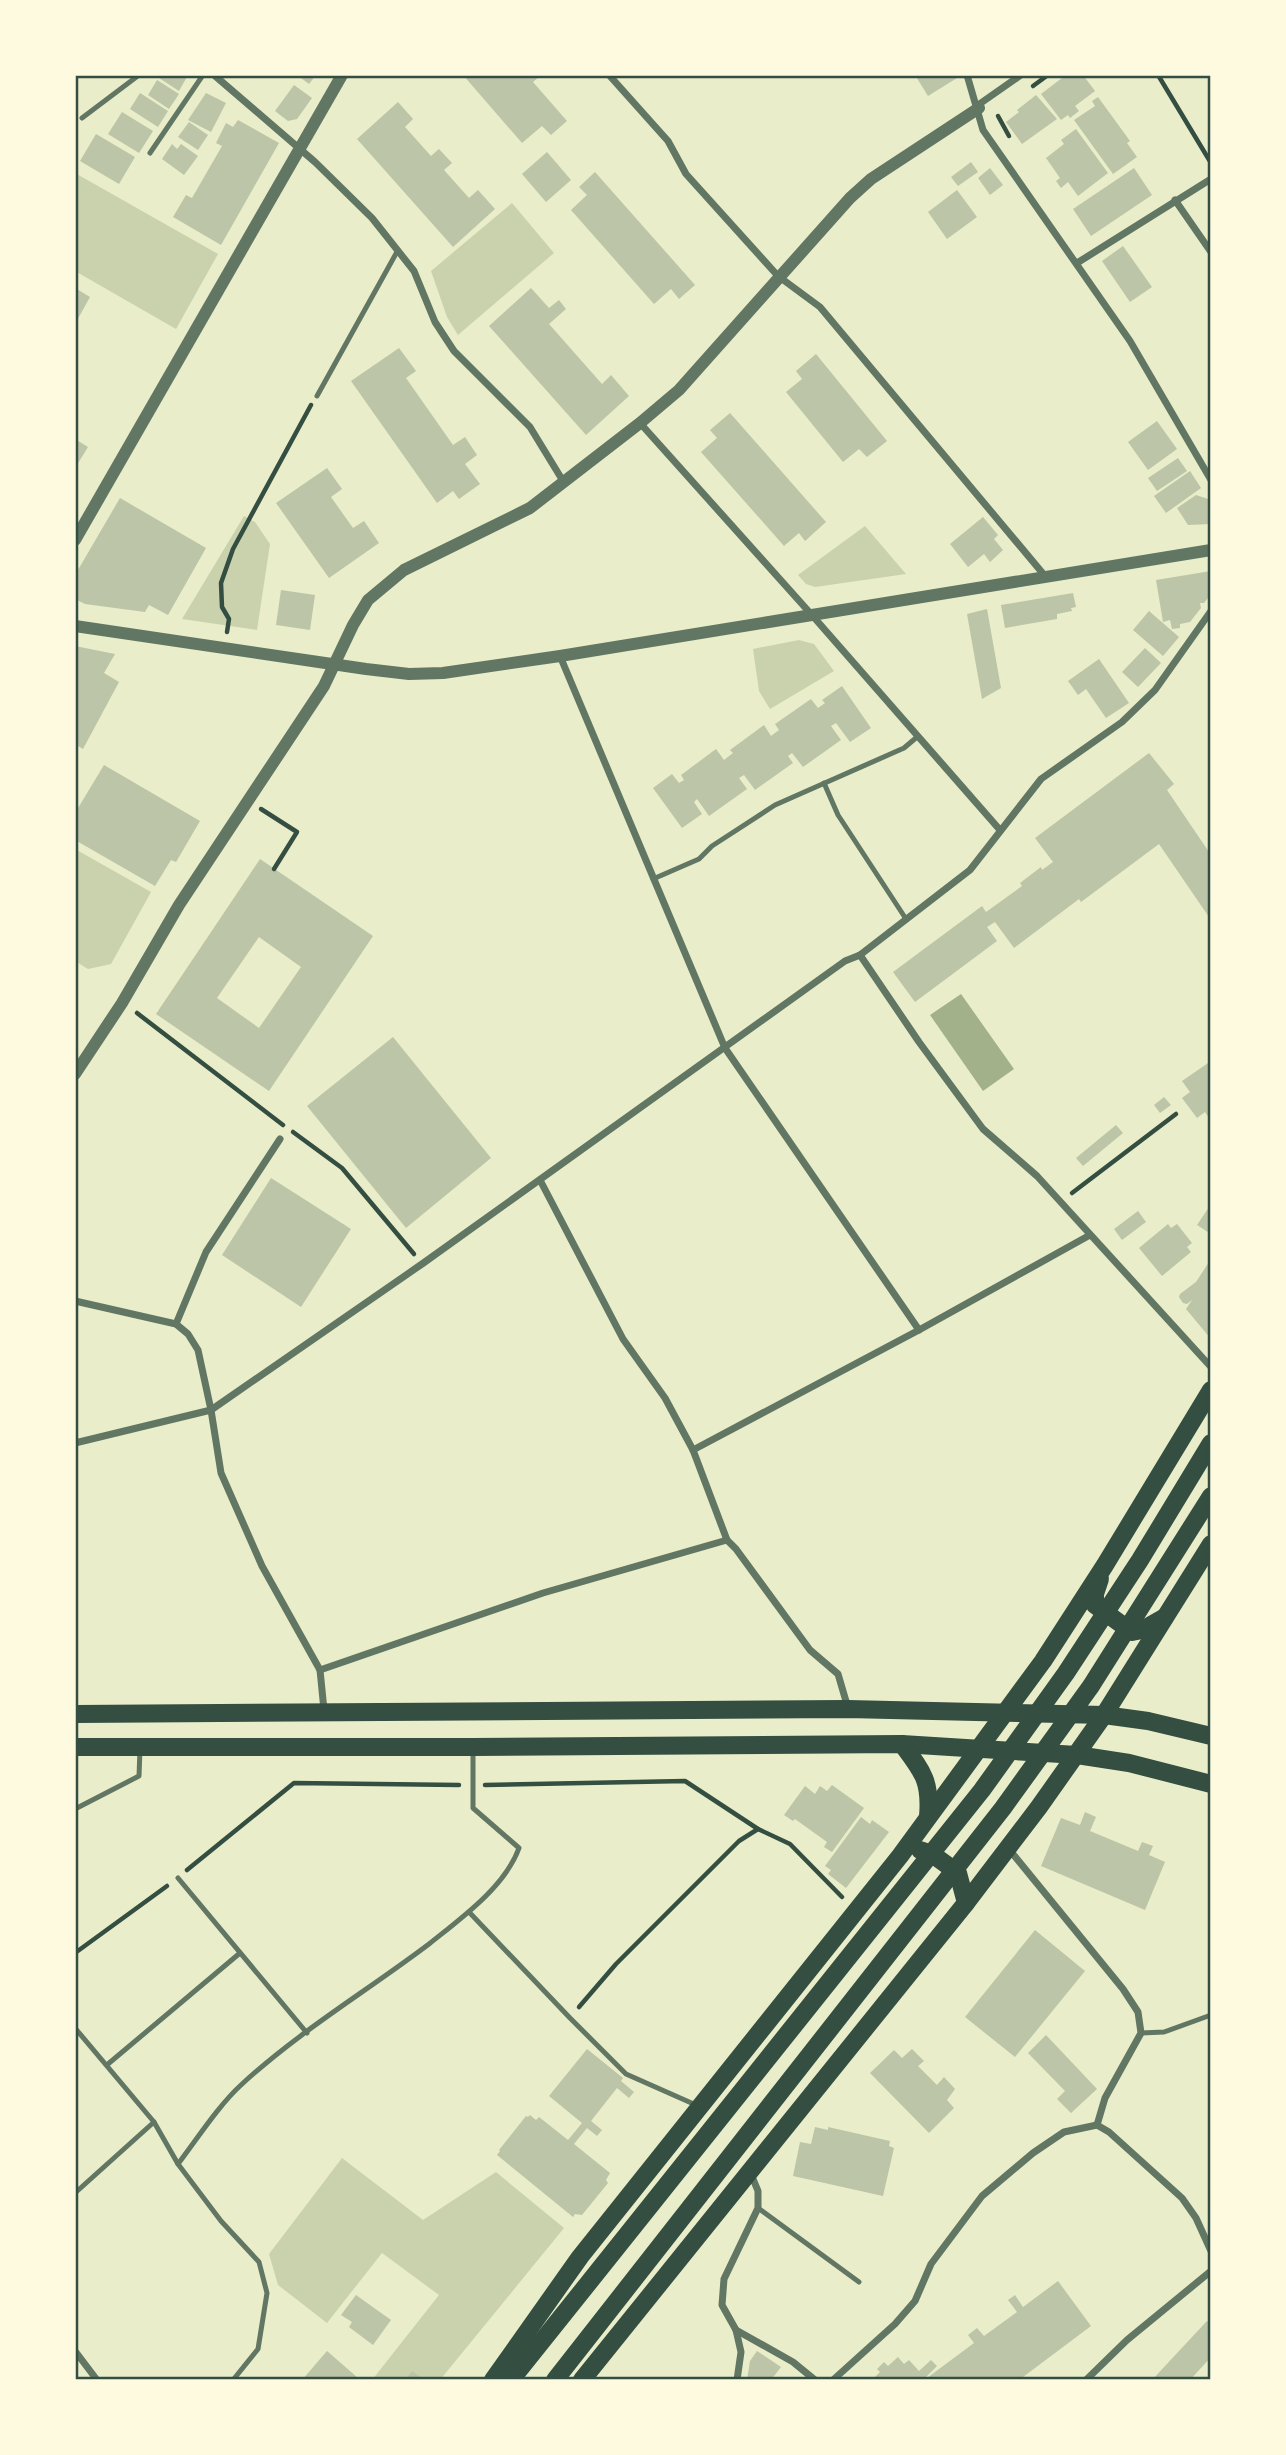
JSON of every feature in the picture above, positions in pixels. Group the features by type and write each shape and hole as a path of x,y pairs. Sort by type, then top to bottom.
{"main road":[{"path":"493,2380 580,2257 900,1856 980,1748 1043,1661 1105,1565 1211,1390"},
{"path":"510,2380 982,1790 1066,1673 1140,1560 1211,1443"},
{"path":"555,2380 1003,1808 1091,1686 1211,1496"},
{"path":"582,2380 1008,1848 1104,1715 1211,1544"},
{"path":"1105,1565 1096,1594 1096,1605 1132,1632 1142,1630 1168,1616"},
{"path":"75,1714 848,1709 1104,1715 1148,1721 1211,1736"},
{"path":"902,1744 927,1781 928,1817"},
{"path":"75,1747 902,1744 1077,1755 1129,1763 1211,1784"},
{"path":"900,1856 918,1849 932,1853 958,1874 966,1903"}],"street":[{"path":"214,75 300,149 372,218 414,271 435,322 454,351 530,428 562,481"},
{"path":"75,540 342,75"},
{"path":"609,75 668,141 686,174 778,276 820,307 1045,576"},
{"path":"967,75 983,130 1130,341 1211,480"},
{"path":"75,1074 122,1003 179,905 324,686 368,600 404,570 530,508 640,423 679,390 849,198 872,178 1021,75"},
{"path":"1077,263 1211,179"},
{"path":"1175,200 1211,252"},
{"path":"640,423 1000,830"},
{"path":"75,626 409,674 443,673 1211,550"},
{"path":"75,1443 211,1409 540,1180 845,961 860,955 970,870 1041,779 1122,722 1155,690 1211,611"},
{"path":"560,656 725,1048 919,1330"},
{"path":"860,955 983,1129 1037,1176 1211,1367"},
{"path":"176,1324 206,1252 280,1139"},
{"path":"540,1180 623,1339 665,1398 694,1450 727,1540 810,1650 838,1674 848,1709"},
{"path":"694,1450 1090,1235"},
{"path":"75,1301 176,1324 188,1334 198,1350 221,1474 262,1566 320,1670 324,1713"},
{"path":"320,1670 542,1593 727,1540"},
{"path":"1008,1848 1123,1989 1138,2012 1141,2033 1105,2098 1097,2125"},
{"path":"833,2380 895,2324 915,2301 931,2264 982,2196 1033,2153 1064,2132 1097,2125 1109,2132 1182,2198 1196,2218 1211,2251"},
{"path":"737,2380 741,2352 736,2330 723,2305 724,2279 758,2208 758,2191 750,2173"},
{"path":"1086,2380 1127,2340 1211,2271"},
{"path":"736,2330 793,2362 815,2380"},
{"path":"75,2351 97,2380"}],"lane":[{"path":"82,118 139,75"},
{"path":"150,153 203,75"},
{"path":"317,396 398,250"},
{"path":"653,879 699,859 712,846 775,805 904,748 917,737"},
{"path":"824,783 838,815 906,919"},
{"path":"75,1809 139,1776 141,1747"},
{"path":"178,2164 240,2086 469,1912 513,1864 519,1848 472,1808 472,1747"},
{"path":"178,1878 307,2033"},
{"path":"469,1912 626,2074 701,2107"},
{"path":"108,2064 240,1953"},
{"path":"1141,2033 1164,2032 1211,2015"},
{"path":"75,2028 155,2122 178,2164 221,2221 259,2263 267,2293 258,2349 233,2380"},
{"path":"75,2193 155,2122"},
{"path":"758,2208 859,2282"}],"path":[{"path":"1158,75 1211,163"},
{"path":"227,632 229,620 222,607 221,583 233,549 317,396"},
{"path":"260,808 297,832 274,869"},
{"path":"1060,1202 1176,1114"},
{"path":"75,1953 178,1878 294,1783 474,1786 685,1781 758,1829 790,1844 843,1897"},
{"path":"570,2018 616,1964 739,1842 758,1829"}],"shaded area":[{"path":"75,173 218,254 176,329 75,271"},
{"path":"512,203 554,253 458,335 447,317 431,271"},
{"path":"244,516 255,522 270,544 257,630 182,619"},
{"path":"865,526 906,574 815,587 806,584 798,575"},
{"path":"799,640 814,644 834,671 770,709 759,691 753,649"},
{"path":"75,849 151,892 111,964 88,969 75,961"},
{"path":"961,994 1014,1069 983,1091 930,1015"},
{"path":"342,2158 423,2220 496,2172 564,2228 440,2380 372,2380 439,2295 382,2253 327,2323 278,2285 269,2254"}],"building":[{"path":"160,75 188,75 179,91 159,78"},
{"path":"297,75 316,75 309,84"},
{"path":"463,75 541,75 533,82 567,121 551,135 542,126 522,143"},
{"path":"915,75 955,75 957,78 928,96"},
{"path":"1066,75 1083,75 1095,91 1075,106 1079,111 1070,118 1068,115 1061,120 1041,94"},
{"path":"157,80 179,94 169,109 148,95"},
{"path":"294,85 312,98 297,119 288,121 275,111"},
{"path":"140,93 168,111 158,127 130,109"},
{"path":"206,93 226,103 211,132 188,120"},
{"path":"1036,95 1057,119 1022,144 1006,122"},
{"path":"1098,97 1130,141 1127,143 1137,157 1113,174 1074,120 1095,106 1092,101"},
{"path":"398,102 413,119 405,127 431,156 439,149 452,163 444,170 469,198 478,190 495,209 453,247 357,139"},
{"path":"122,112 153,131 139,153 108,134"},
{"path":"238,120 279,143 221,245 173,217 186,195 192,198 222,146 216,143 226,123 233,127"},
{"path":"189,122 208,135 198,150 178,137"},
{"path":"1076,129 1108,173 1078,196 1068,182 1061,188 1056,181 1060,178 1046,158 1064,144 1061,140"},
{"path":"96,134 135,157 119,184 80,161"},
{"path":"172,144 177,149 181,144 198,156 184,175 162,159"},
{"path":"547,152 571,180 546,202 522,174"},
{"path":"971,162 978,172 958,186 951,177"},
{"path":"990,168 1003,185 990,195 978,178"},
{"path":"1134,168 1152,195 1091,236 1073,209"},
{"path":"595,172 695,285 679,299 671,289 654,304 571,210 587,195 579,187"},
{"path":"957,190 977,217 947,239 928,212"},
{"path":"1123,246 1152,287 1130,302 1102,261"},
{"path":"75,288 90,297 75,324"},
{"path":"531,288 549,308 559,300 566,309 549,324 602,384 611,375 629,396 586,435 489,326"},
{"path":"399,348 416,371 406,378 453,445 465,437 477,455 465,464 480,484 459,499 453,491 437,503 351,381"},
{"path":"816,354 887,441 867,457 859,449 843,462 786,392 802,379 796,371"},
{"path":"730,413 826,522 805,541 799,533 784,546 701,452 717,438 710,430"},
{"path":"1157,421 1177,449 1148,470 1128,442"},
{"path":"75,439 88,447 75,468"},
{"path":"1178,458 1187,471 1157,491 1148,478"},
{"path":"327,468 342,489 331,497 353,528 364,521 379,543 329,578 276,503"},
{"path":"1190,471 1201,488 1166,513 1154,496"},
{"path":"1196,495 1211,500 1211,524 1188,525 1177,508"},
{"path":"120,498 206,548 168,615 149,605 145,612 85,604 75,599 75,575"},
{"path":"983,517 998,535 994,539 1003,550 990,562 984,554 968,567 950,544"},
{"path":"1211,571 1211,594 1204,603 1200,603 1201,608 1190,622 1172,629 1170,620 1163,622 1156,580"},
{"path":"281,590 315,595 310,630 276,625"},
{"path":"1073,593 1076,607 1071,608 1072,611 1057,614 1057,619 1005,628 1001,605"},
{"path":"987,609 1001,688 982,699 967,614"},
{"path":"1149,611 1179,637 1163,656 1133,630"},
{"path":"75,646 115,654 104,673 119,682 83,749 75,744"},
{"path":"1145,648 1161,663 1138,687 1122,672"},
{"path":"1099,659 1129,703 1106,718 1086,689 1078,695 1068,681"},
{"path":"842,686 871,728 850,742 836,723 831,726 841,740 803,767 792,753 788,756 793,763 755,790 744,775 739,778 747,789 709,816 697,799 694,802 702,814 682,828 653,788 672,774 679,783 684,780 681,775 716,749 724,760 733,753 730,750 764,725 771,736 779,730 775,724 811,699 818,708 825,703 822,700"},
{"path":"1149,753 1174,784 1167,790 1211,855 1211,920 1159,844 1014,948 995,922 987,927 997,941 915,1002 893,972 982,906 986,912 1022,886 1020,883 1041,867 1042,870 1053,862 1035,838"},
{"path":"104,765 200,821 176,862 171,860 155,886 75,840 75,813"},
{"path":"260,859 373,936 269,1091 156,1014","holes":["259,937 301,967 259,1028 217,998"]},
{"path":"393,1037 491,1158 406,1228 307,1106"},
{"path":"1211,1061 1211,1121 1205,1112 1197,1118 1182,1098 1190,1092 1182,1081"},
{"path":"1164,1097 1171,1105 1160,1113 1154,1105"},
{"path":"1116,1125 1123,1133 1083,1166 1076,1158"},
{"path":"271,1178 351,1229 301,1307 222,1255"},
{"path":"1211,1204 1211,1234 1197,1225"},
{"path":"1138,1211 1146,1222 1122,1240 1114,1229"},
{"path":"1168,1224 1171,1228 1177,1224 1192,1243 1187,1247 1191,1252 1162,1276 1139,1248"},
{"path":"1211,1259 1211,1339 1186,1309 1192,1300 1187,1304 1179,1297 1196,1282"},
{"path":"832,1785 864,1808 832,1852 824,1847 827,1842 795,1819 793,1821 784,1815 805,1786 815,1794 820,1786 827,1791"},
{"path":"1085,1812 1096,1817 1090,1831 1138,1851 1142,1842 1153,1846 1149,1855 1165,1862 1145,1910 1041,1866 1061,1818 1080,1825"},
{"path":"861,1817 870,1824 872,1820 889,1832 846,1888 828,1874 831,1870 825,1866"},
{"path":"1035,1930 1085,1971 1015,2057 965,2017"},
{"path":"1046,2035 1097,2089 1071,2113 1057,2099 1065,2091 1028,2053"},
{"path":"587,2049 623,2078 621,2081 634,2092 629,2098 617,2088 591,2121 602,2130 597,2136 587,2128 574,2144 610,2173 606,2180 608,2183 582,2215 575,2214 573,2217 497,2155 526,2116 530,2115 536,2120 539,2117 568,2140 582,2123 549,2096"},
{"path":"912,2049 924,2061 918,2066 937,2085 944,2077 955,2089 947,2100 954,2108 929,2133 870,2073 894,2050 902,2058"},
{"path":"815,2127 828,2130 828,2127 890,2141 889,2146 894,2148 883,2196 793,2176 800,2142 811,2144"},
{"path":"1058,2281 1091,2326 1019,2380 872,2380 880,2372 877,2369 884,2362 888,2366 898,2357 904,2364 909,2360 919,2371 931,2360 937,2366 927,2378 974,2343 968,2335 977,2328 984,2336 1017,2312 1008,2300 1015,2295 1023,2307"},
{"path":"356,2295 391,2320 373,2345 349,2327 352,2322 341,2315"},
{"path":"1207,2321 1211,2324 1211,2357 1190,2380 1152,2380"},
{"path":"327,2351 358,2378 357,2380 302,2380"},
{"path":"757,2351 781,2367 771,2380 747,2380 750,2361"},
{"path":"412,2371 422,2378 421,2380 405,2380"}]}
